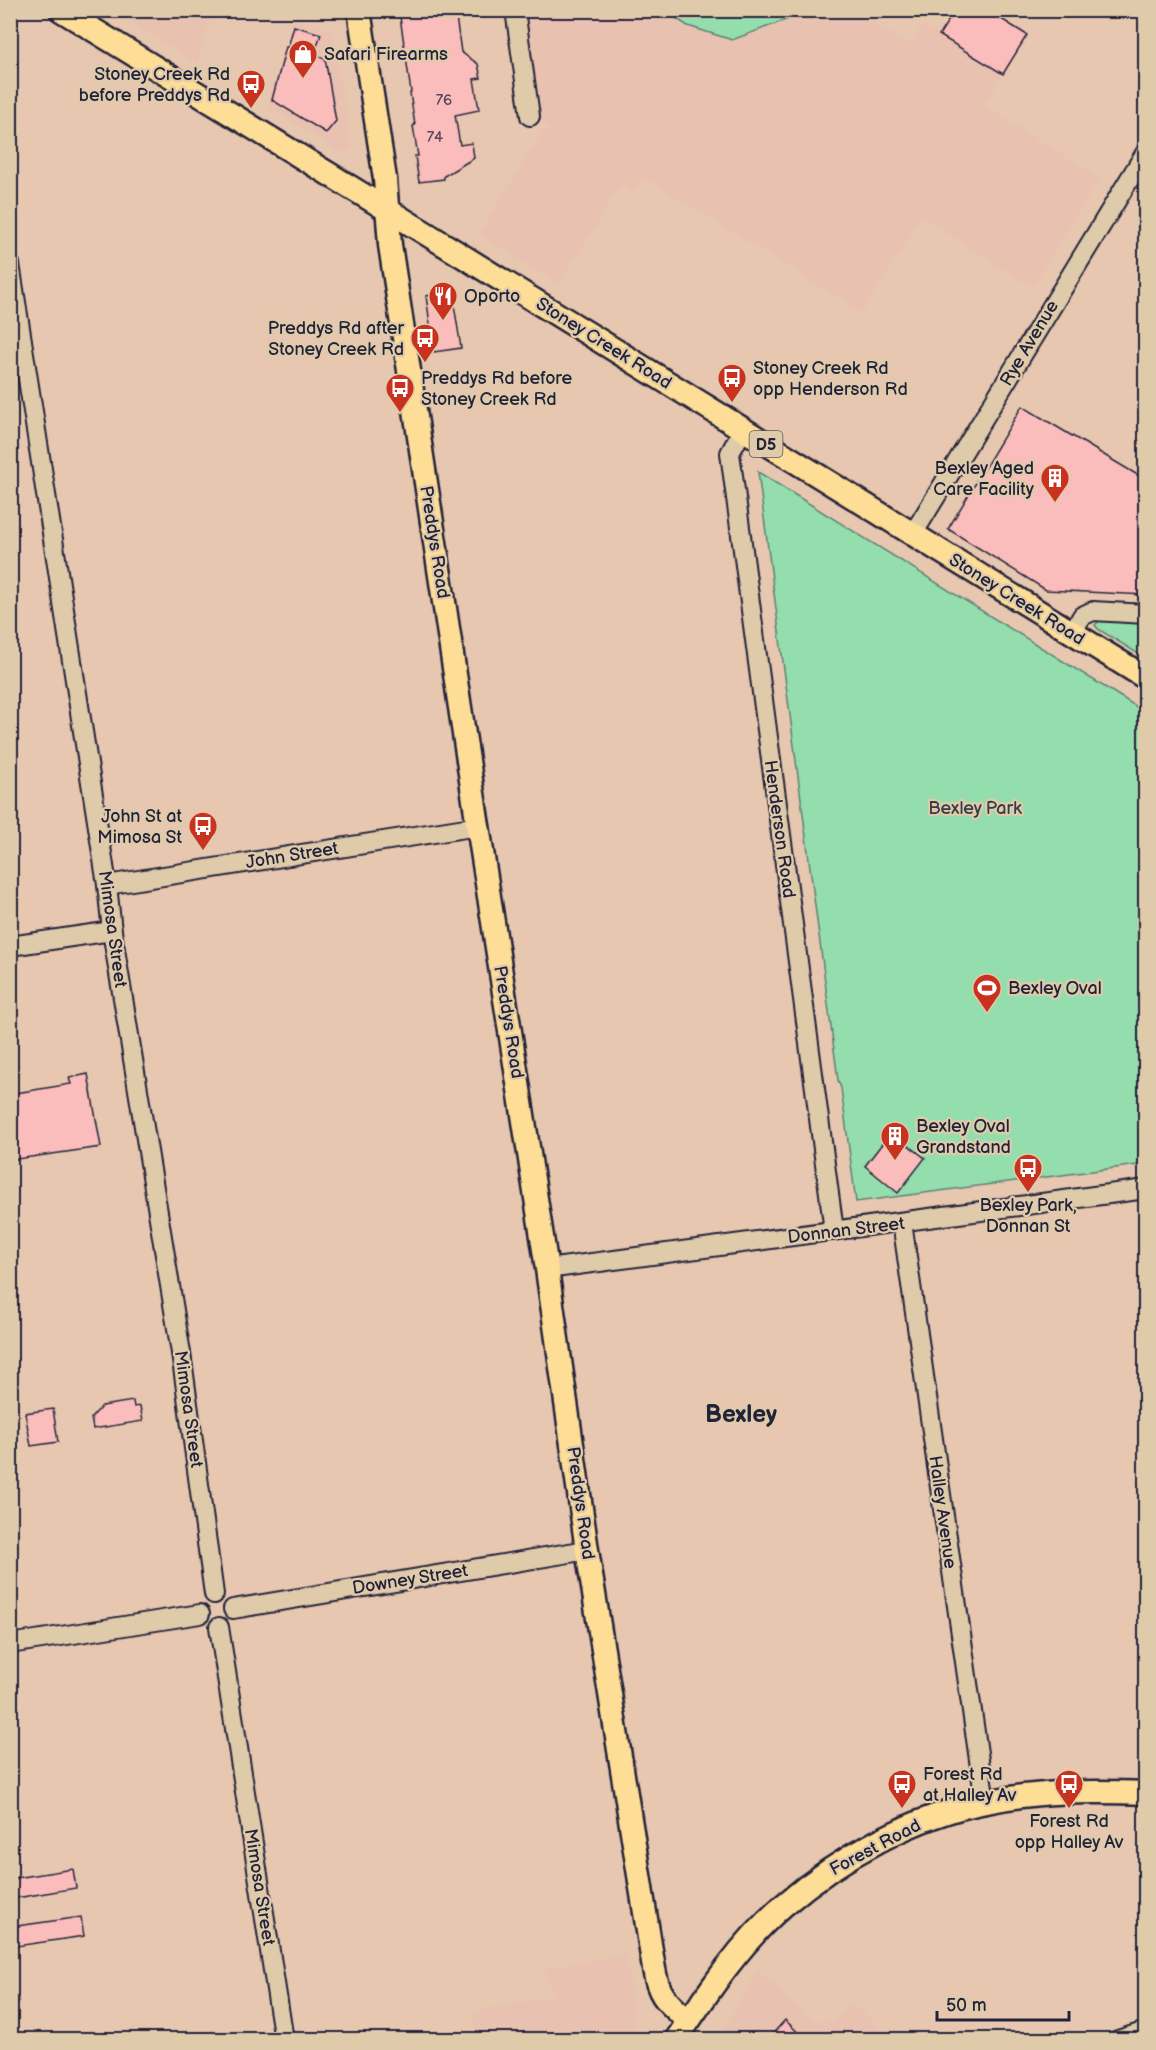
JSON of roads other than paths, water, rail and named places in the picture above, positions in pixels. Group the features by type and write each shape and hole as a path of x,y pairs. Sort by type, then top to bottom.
{"main road":[{"name":"Stoney Creek Road","path":"61,10 1146,678"},
{"name":"Preddys Road","path":"358,10 385,179 390,245 547,1269 587,1550 656,1980 663,1998 682,2030"},
{"name":"Forest Road","path":"682,2030 747,1943 784,1905 827,1872 870,1845 926,1820 985,1802 1045,1794 1146,1793"}],"street":[{"path":"514,10 530,116"},
{"name":"Rye Avenue","path":"913,534 1146,152"},
{"name":"Mimosa Street","path":"10,264 107,885 112,931 182,1353 214,1594"},
{"name":"Henderson Road","path":"743,429 730,453 834,1231"},
{"path":"1072,633 1082,616 1093,611 1146,614"},
{"name":"John Street","path":"107,885 478,826"},
{"path":"10,946 112,931"},
{"name":"Donnan Street","path":"547,1269 1146,1189"},
{"name":"Halley Avenue","path":"902,1222 985,1802"},
{"name":"Downey Street","path":"233,1609 587,1550"},
{"path":"214,1594 225,1596 232,1603 233,1609 231,1620 219,1627 207,1624 200,1614 201,1604 214,1594"},
{"path":"10,1644 200,1614"},
{"name":"Mimosa Street","path":"219,1627 284,2040"},
{"path":"1118,2040 1146,2031"}],"place":[{"name":"Safari Firearms","path":"303,80"},
{"name":"Stoney Creek Rd before Preddys Rd","path":"251,110"},
{"name":"Oporto","path":"443,322"},
{"name":"Preddys Rd after Stoney Creek Rd","path":"425,364"},
{"name":"Stoney Creek Rd opp Henderson Rd","path":"732,404"},
{"name":"Preddys Rd before Stoney Creek Rd","path":"400,414"},
{"name":"Bexley Aged Care Facility","path":"1055,504"},
{"name":"John St at Mimosa St","path":"203,852"},
{"name":"Bexley Oval","path":"987,1014"},
{"name":"Bexley Oval Grandstand","path":"895,1162"},
{"name":"Bexley Park, Donnan St","path":"1028,1194"},
{"name":"Forest Rd at Halley Av","path":"902,1810"},
{"name":"Forest Rd opp Halley Av","path":"1069,1810"}],"district":[{"name":"Bexley","path":"741,1414"}],"park label":[{"name":"Bexley Park","path":"975,808"}]}
